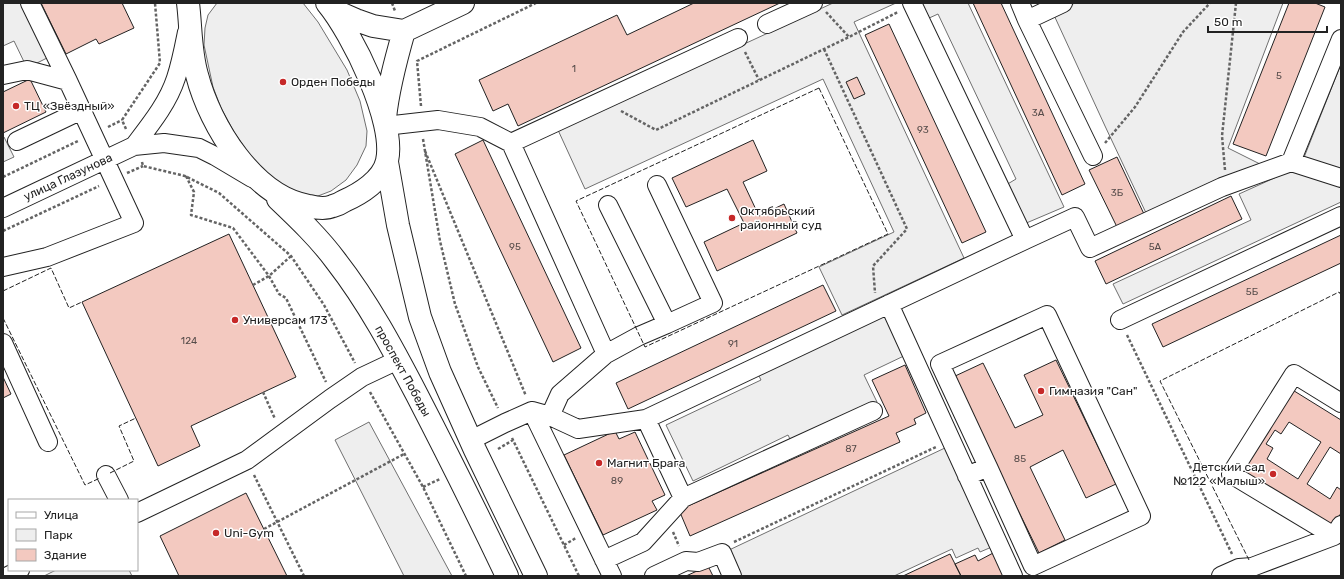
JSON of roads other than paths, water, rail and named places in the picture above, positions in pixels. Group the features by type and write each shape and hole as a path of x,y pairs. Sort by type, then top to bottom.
{"main road":[{"path":"201,3 189,13 192,48 197,75 216,122 236,154 266,186 288,200 300,205 318,208 332,207 365,189 379,176 387,162"},
{"path":"330,6 356,20 373,26 404,31 463,3"},
{"path":"330,6 364,63 385,126 388,144 387,162 398,225 420,317 440,372 536,576"},
{"path":"385,126 386,101 404,31"},
{"name":"проспект Победы","path":"266,186 306,226 336,260 364,302 398,360 456,471 504,575"}],"street":[{"path":"3,267 47,257 134,223 82,110 30,3"},
{"path":"1020,3 1093,156"},
{"path":"1027,20 1063,3"},
{"path":"912,4 1025,240"},
{"path":"767,24 818,6"},
{"name":"улица Глазунова","path":"134,146 162,108 176,79 189,13"},
{"path":"512,143 738,38"},
{"path":"1291,162 1341,39"},
{"path":"3,75 27,70 68,81"},
{"path":"17,141 82,110"},
{"path":"385,126 438,120 480,127 512,143 606,354"},
{"name":"улица Глазунова","path":"3,208 134,146 164,143 199,148 266,186"},
{"path":"471,440 532,411 550,416 578,429 646,419 1074,217 1090,248 1227,185 1291,162 1341,178"},
{"path":"550,416 560,394 606,354 639,336 713,303 657,185"},
{"path":"608,205 667,324"},
{"path":"1120,320 1341,216"},
{"path":"883,307 951,440 1013,576"},
{"path":"1047,315 1141,516 1033,566 988,467 940,364 1047,315"},
{"path":"3,344 48,442"},
{"path":"138,513 247,460 362,377 398,360"},
{"path":"1337,530 1231,474 1294,374 1341,403"},
{"path":"532,411 612,576"},
{"path":"604,560 643,542 683,498 873,411"},
{"path":"646,419 683,498"},
{"path":"967,476 988,467"},
{"path":"106,475 118,499"},
{"path":"1221,576 1239,568 1252,567 1337,530"},
{"path":"654,576 686,561 698,562 722,553 732,576"}],"place":[{"name":"Орден Победы","path":"283,82"},
{"name":"ТЦ «Звёздный»","path":"16,106"},
{"name":"Октябрьский районный суд","path":"732,218"},
{"name":"Универсам 173","path":"235,320"},
{"name":"Гимназия \"Сан\"","path":"1041,391"},
{"name":"Магнит Брага","path":"599,463"},
{"name":"Детский сад №122 «Малыш»","path":"1273,474"},
{"name":"Uni-Gym","path":"216,533"}]}
